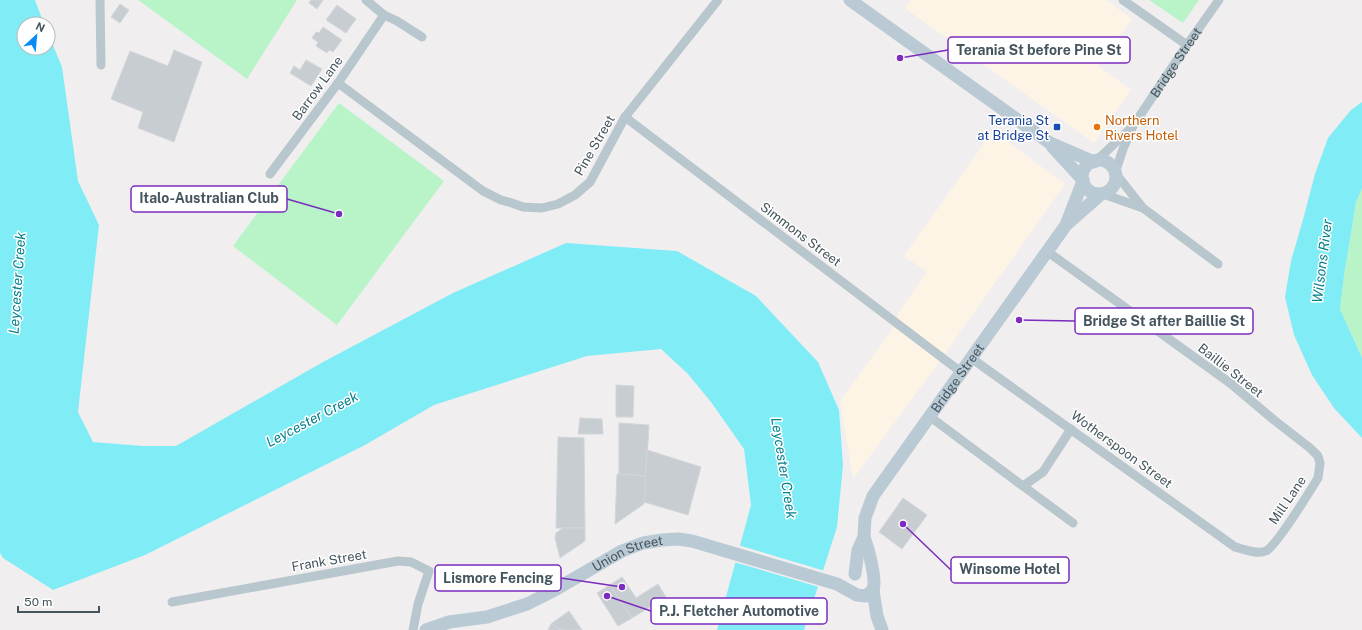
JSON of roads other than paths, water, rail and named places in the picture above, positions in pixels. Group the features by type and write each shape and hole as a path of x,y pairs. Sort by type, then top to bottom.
{"main road":[{"path":"850,0 1050,143 1083,180 1090,191 1093,193 1102,194 1114,185 1115,174 1112,167 1108,163 1095,161 1050,143"},
{"path":"1083,180 1085,168 1095,161"},
{"name":"Bridge Street","path":"853,577 858,550 864,537 866,518 873,496 1066,225 1083,180"},
{"name":"Bridge Street","path":"1066,225 1102,194"},
{"name":"Bridge Street","path":"864,537 869,552 877,616 882,630"},
{"name":"Union Street","path":"426,630 449,622 487,617 527,604 622,551 643,543 662,540 692,541 837,584 857,594"},
{"path":"837,584 853,577 858,572 865,572 871,575 873,584 869,594 857,594 850,587 853,577"},
{"name":"Bridge Street","path":"857,594 877,616"}],"street":[{"path":"100,0 101,65"},
{"path":"366,0 384,15 397,21 422,37"},
{"name":"Pine Street","path":"338,83 483,191 501,200 523,207 542,208 558,204 575,195 590,182 625,117 718,0"},
{"path":"1123,0 1187,45"},
{"name":"Bridge Street","path":"1115,174 1123,149 1133,126 1219,0"},
{"name":"Barrow Lane","path":"270,174 338,83 384,15"},
{"name":"Simmons Street","path":"625,117 961,372"},
{"name":"Bridge Street","path":"1095,161 1133,126"},
{"path":"1115,174 1143,208 1218,264"},
{"path":"1102,194 1143,208"},
{"name":"Baillie Street","path":"1048,252 1230,383 1318,456"},
{"name":"Wotherspoon Street","path":"971,358 1235,547 1248,551 1262,552"},
{"path":"929,416 1073,523"},
{"path":"1023,486 1044,472 1071,429"},
{"name":"Mill Lane","path":"1262,552 1266,551 1277,539 1318,478 1320,469 1318,456"},
{"name":"Frank Street","path":"172,602 398,561 411,562 429,572 418,604 413,630"}],"water":[{"name":"Leycester Creek","path":"0,0 35,0 41,16 16,16 16,56 56,56 56,52 62,67 78,181 99,225 78,412 93,442 142,446 176,446 323,362 453,293 566,243 677,251 756,296 818,362 839,410 843,465 837,527 804,630 717,630 751,505 744,449 711,402 688,374 661,349 587,356 434,405 365,445 145,555 53,590 3,558 0,553"},
{"name":"Wilsons River","path":"1362,102 1362,188 1356,202 1340,309 1362,358 1362,438 1334,408 1312,375 1294,335 1285,297 1291,261 1315,174 1328,138 1351,110"}],"place":[{"name":"Terania St before Pine St","path":"900,58"},
{"name":"Terania St at Bridge St","path":"1057,127"},
{"name":"Northern Rivers Hotel","path":"1097,127"},
{"name":"Italo-Australian Club","path":"339,214"},
{"name":"Bridge St after Baillie St","path":"1019,320"},
{"name":"Winsome Hotel","path":"903,524"},
{"name":"Lismore Fencing","path":"622,587"},
{"name":"P.J. Fletcher Automotive","path":"607,596"}]}
